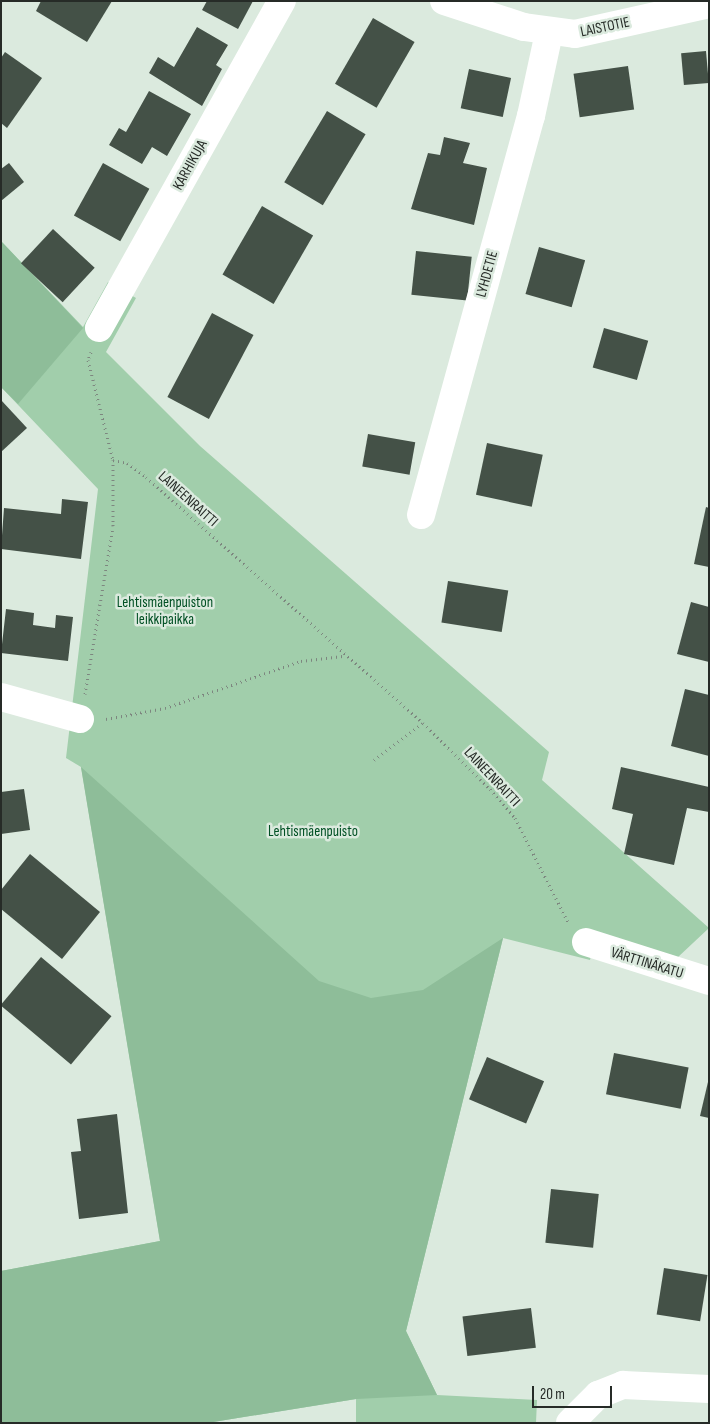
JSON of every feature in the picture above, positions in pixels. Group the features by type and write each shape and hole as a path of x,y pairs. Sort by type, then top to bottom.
{"street":[{"name":"KARHIKUJA","path":"99,328 282,1"},
{"name":"LAISTOTIE","path":"444,1 549,32 575,34 709,4"},
{"name":"LYHDETIE","path":"421,515 531,116 549,32"},
{"path":"1,697 80,719"},
{"name":"VÄRTTINÄKATU","path":"586,942 709,981"},
{"path":"570,1423 598,1395 623,1385 709,1390"}],"path":[{"path":"99,328 88,360 113,460 113,526 80,719 141,714 302,661 344,655"},
{"name":"LAINEENRAITTI","path":"113,460 127,463 146,477 344,655 423,722 515,818 568,923 586,942"},
{"path":"374,760 423,722"}],"green space":[{"name":"Lehtismäenpuisto","path":"1,241 83,327 108,282 136,298 106,352 200,446 549,752 542,780 709,928 677,958 595,937 590,960 503,938 406,1331 437,1395 537,1400 536,1423 356,1423 356,1399 207,1423 1,1423 1,1271 160,1241 81,767 66,758 98,489 1,387"},
{"path":"1,241 83,328 18,404 1,387"},
{"path":"81,767 319,981 371,998 423,990 503,938 406,1331 437,1395 356,1399 207,1423 1,1423 1,1271 160,1241"}],"building":[{"path":"41,1 112,1 87,42 36,11"},
{"path":"207,1 253,1 238,29 202,10"},
{"path":"373,18 415,42 377,108 335,84"},
{"path":"197,27 228,45 216,65 222,69 202,106 149,73 158,57 174,67"},
{"path":"706,51 709,83 684,85 681,53"},
{"path":"5,52 42,78 7,128 1,123 1,58"},
{"path":"628,66 634,110 580,117 574,74"},
{"path":"469,69 511,78 503,117 461,108"},
{"path":"149,91 191,114 167,156 152,147 142,164 109,145 119,128 126,132"},
{"path":"327,111 366,134 323,205 284,182"},
{"path":"444,137 470,143 463,163 487,168 474,225 411,209 428,153 440,155"},
{"path":"9,163 24,182 1,201 1,169"},
{"path":"103,163 149,189 120,241 74,215"},
{"path":"262,206 313,235 274,304 222,274"},
{"path":"53,229 95,268 63,302 21,263"},
{"path":"539,247 585,260 572,307 525,294"},
{"path":"416,251 472,257 467,301 411,295"},
{"path":"212,313 253,335 209,419 167,397"},
{"path":"604,328 648,341 637,380 593,367"},
{"path":"1,400 27,428 1,452"},
{"path":"368,434 415,442 410,475 362,466"},
{"path":"487,443 543,455 532,507 476,495"},
{"path":"62,499 88,502 81,559 1,549 4,508 61,514"},
{"path":"706,507 709,508 709,567 694,564"},
{"path":"448,581 508,591 502,632 441,622"},
{"path":"691,602 709,607 709,662 677,654"},
{"path":"6,609 34,613 33,625 55,628 56,615 73,617 68,661 1,653"},
{"path":"685,689 709,695 709,756 671,746"},
{"path":"621,767 709,787 709,812 687,808 674,865 624,854 633,814 612,809"},
{"path":"24,789 30,830 1,834 1,792"},
{"path":"30,854 100,912 62,959 1,909 1,890"},
{"path":"41,957 111,1016 71,1064 1,1006"},
{"path":"614,1053 689,1068 681,1109 606,1094"},
{"path":"487,1057 544,1081 526,1124 469,1099"},
{"path":"709,1082 709,1118 700,1116"},
{"path":"117,1114 128,1213 79,1219 71,1152 81,1151 77,1119"},
{"path":"551,1189 599,1194 593,1248 545,1243"},
{"path":"664,1268 707,1275 700,1321 657,1314"},
{"path":"531,1308 536,1348 467,1356 463,1316"}],"park label":[{"name":"Lehtismäenpuiston leikkipaikka","path":"165,610"}]}
